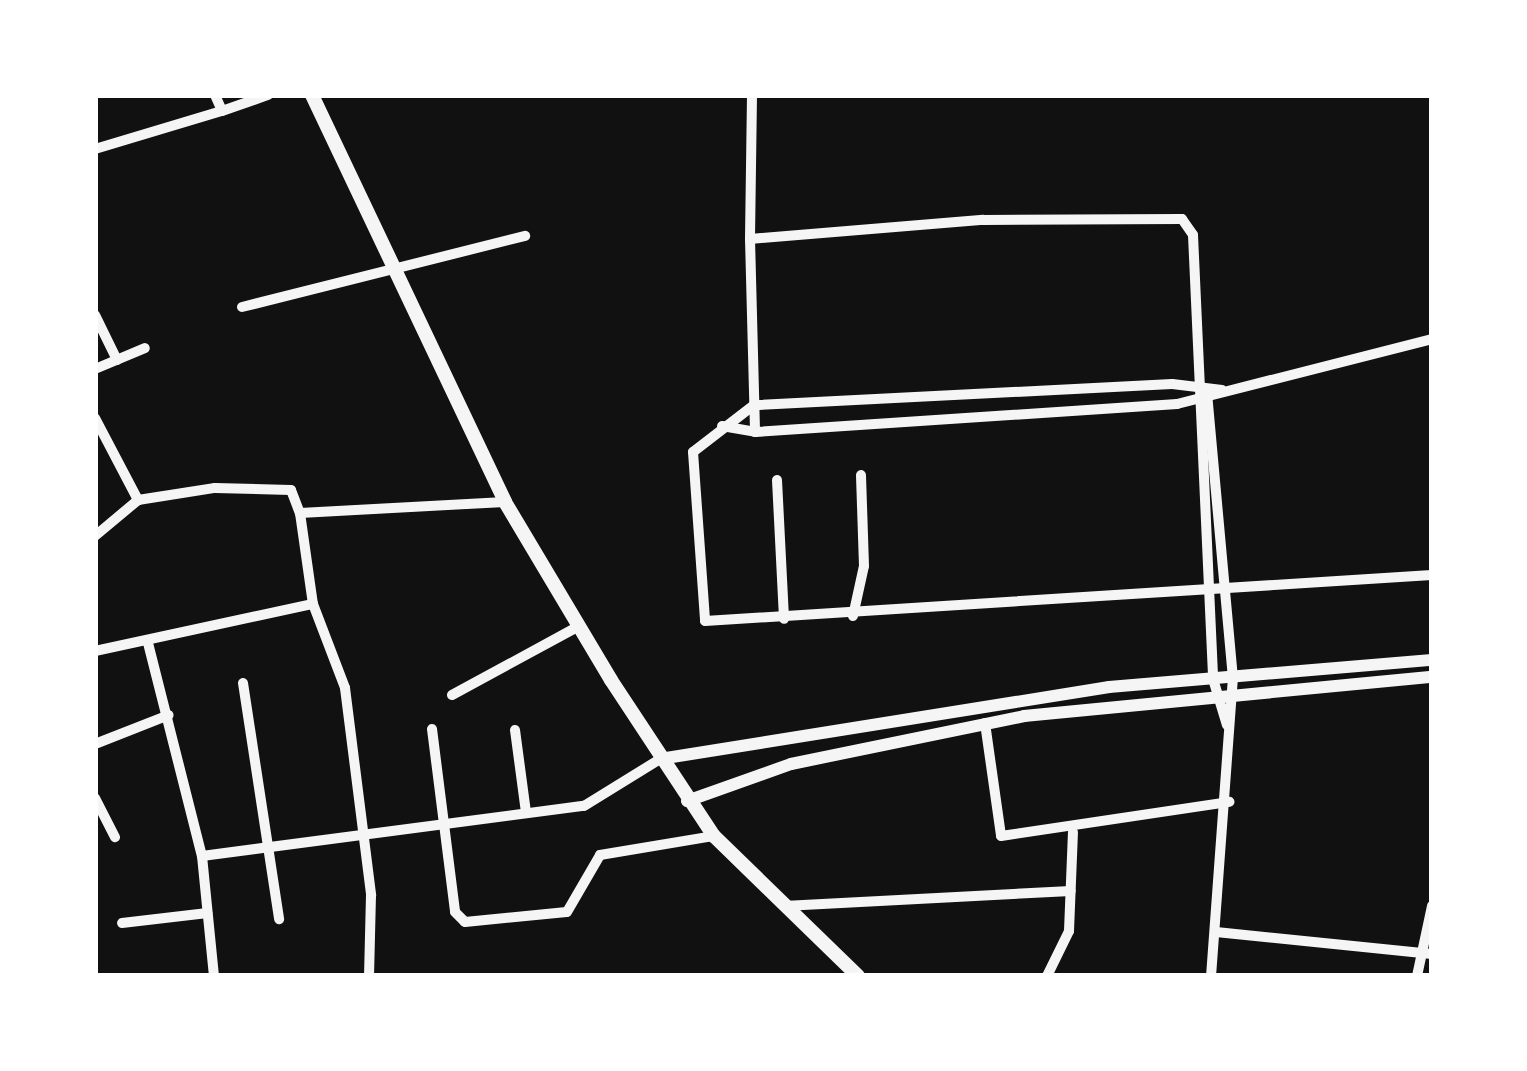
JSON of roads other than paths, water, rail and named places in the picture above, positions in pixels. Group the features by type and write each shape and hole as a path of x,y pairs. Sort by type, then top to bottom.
{"main road":[{"path":"312,95 505,502 577,626 686,801 714,836 858,976"}],"street":[{"path":"214,95 222,110"},
{"path":"95,150 268,95"},
{"path":"752,95 750,239 755,432"},
{"path":"750,239 1002,219 1182,219 1193,235 1199,368 1194,401 1213,679 1227,725"},
{"path":"242,307 399,275 525,236"},
{"path":"95,316 117,360"},
{"path":"721,426 755,432 1194,401 1209,399 1222,390 1432,339"},
{"path":"95,369 146,348"},
{"path":"1199,384 1209,399 1230,585 1233,678 1227,725 1229,802 1210,976"},
{"path":"1222,390 1199,384 754,405 721,426 693,452 705,621 853,616 1209,586 1432,575"},
{"path":"95,418 99,433 138,500"},
{"path":"853,616 864,566 861,474"},
{"path":"777,480 784,619"},
{"path":"95,536 138,500 280,487 291,490 300,513 313,604 345,688 363,832 369,976"},
{"path":"300,513 505,502"},
{"path":"95,652 313,604"},
{"path":"452,696 577,626"},
{"path":"148,642 202,856 214,976"},
{"path":"202,856 605,800 660,759 1109,687 1432,660"},
{"path":"686,801 792,764 985,723 1432,677"},
{"path":"243,683 278,919"},
{"path":"95,744 169,715"},
{"path":"985,723 1000,834 1073,832 1229,802"},
{"path":"432,728 454,912 471,924 567,912 600,856 714,836"},
{"path":"516,730 526,812"},
{"path":"95,798 115,837"},
{"path":"1047,976 1067,940 1073,832"},
{"path":"784,906 1071,892"},
{"path":"1417,976 1426,953 1432,906"},
{"path":"122,923 207,913"},
{"path":"1216,932 1426,953"}]}
